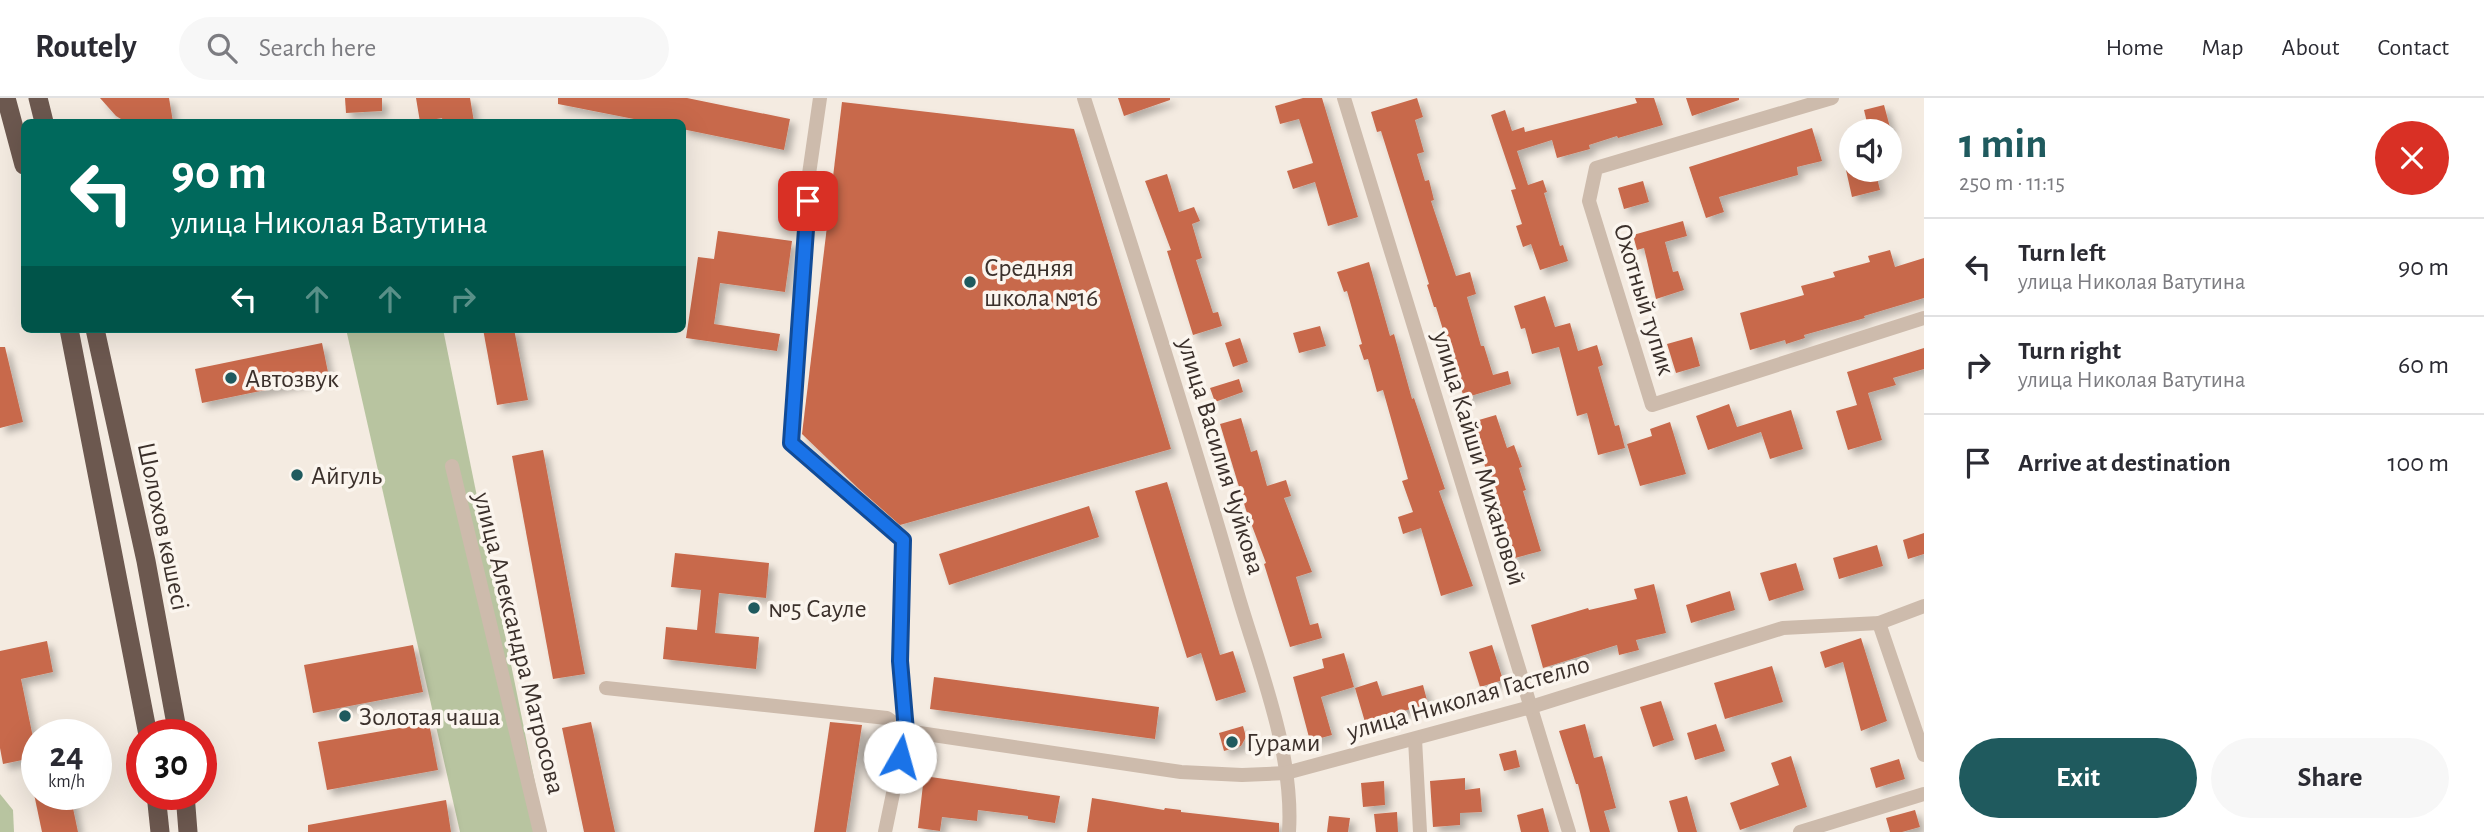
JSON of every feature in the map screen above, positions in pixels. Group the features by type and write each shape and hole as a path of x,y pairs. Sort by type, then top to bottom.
{"highway":[{"path":"6,98 21,154"},
{"path":"37,98 43,119"},
{"name":"Шолохов көшесі","path":"70,333 145,719"},
{"name":"Шолохов көшесі","path":"96,333 146,562 175,719"},
{"path":"158,810 160,832"},
{"path":"186,810 188,832"}],"street":[{"path":"820,98 810,174 791,443 903,540 900,661 906,731 885,832"},
{"name":"улица Василия Чуйкова","path":"1084,98 1200,464 1280,739 1291,802 1289,832"},
{"name":"улица Кайши Михановой","path":"1344,98 1569,832"},
{"name":"Охотный тупик","path":"1832,98 1596,168 1589,201 1652,405 1924,318"},
{"name":"улица Александра Матросова","path":"452,466 540,832"},
{"name":"улица Николая Гастелло","path":"606,688 887,718 906,731 1181,772 1242,775 1286,773 1531,706 1783,628 1879,623 1924,606"},
{"path":"1879,623 1924,755"},
{"path":"1415,739 1420,832"},
{"path":"1800,832 1924,794"}],"green space":[{"path":"347,333 444,333 545,832 460,832"},
{"path":"0,794 13,810 14,832 0,832"}],"building":[{"path":"100,98 169,98 172,119 121,119"},
{"path":"345,98 382,98 382,111 346,113"},
{"path":"416,98 470,98 474,119 420,119"},
{"path":"558,98 687,98 790,119 784,150 686,130 686,119 634,119 558,104"},
{"path":"1118,98 1170,98 1170,100 1124,116"},
{"path":"1303,98 1322,98 1358,217 1328,226 1315,182 1293,189 1287,171 1313,163 1299,119 1280,124 1275,106"},
{"path":"1417,98 1423,117 1415,120 1424,152 1417,154 1425,181 1429,180 1434,200 1431,201 1456,276 1470,272 1476,294 1467,297 1481,346 1484,346 1493,375 1508,371 1511,384 1464,398 1381,131 1377,132 1371,112"},
{"path":"1635,98 1654,98 1663,125 1618,138 1617,136 1589,145 1590,149 1557,158 1552,140 1517,151 1528,185 1543,180 1547,192 1544,193 1560,246 1563,245 1568,261 1540,270 1531,244 1523,247 1516,226 1522,224 1511,190 1516,189 1491,115 1505,110 1512,131 1524,127 1525,132 1637,103"},
{"path":"1686,98 1739,98 1739,100 1692,116"},
{"name":"Средняя школа №16","path":"842,102 1074,129 1171,449 900,525 802,434"},
{"path":"1884,105 1888,119 1866,119 1864,110"},
{"path":"1812,128 1822,161 1797,167 1798,175 1719,197 1724,212 1706,218 1689,167"},
{"path":"1167,174 1179,212 1194,207 1200,221 1192,224 1202,258 1196,260 1213,313 1218,312 1222,326 1193,335 1167,251 1171,250 1145,181"},
{"path":"1643,181 1649,202 1624,209 1618,188"},
{"path":"1849,182 1878,182 1880,190 1852,197"},
{"path":"1683,221 1687,236 1665,242 1673,272 1678,271 1684,290 1656,299 1644,248 1637,250 1633,235"},
{"path":"718,231 792,241 785,292 720,283 714,324 780,334 777,351 686,338 698,257 714,259"},
{"path":"1890,250 1895,267 1924,258 1924,298 1804,335 1805,338 1786,344 1785,340 1750,350 1740,313 1804,295 1801,286 1835,277 1833,272 1870,262 1868,256"},
{"path":"1369,262 1390,336 1394,334 1412,399 1414,398 1445,489 1439,491 1473,586 1441,596 1421,528 1403,534 1398,517 1413,512 1402,481 1408,479 1383,390 1377,392 1368,359 1364,360 1347,291 1344,292 1337,272"},
{"path":"1545,296 1555,327 1570,323 1578,351 1597,345 1603,365 1598,367 1615,426 1619,425 1625,448 1598,455 1587,413 1577,416 1559,347 1532,354 1525,328 1521,329 1514,306"},
{"path":"1320,326 1326,346 1299,353 1293,333"},
{"path":"484,333 515,333 528,400 497,405"},
{"path":"1692,337 1700,366 1676,373 1667,344"},
{"path":"1240,338 1248,362 1233,367 1225,343"},
{"path":"322,343 329,377 202,403 195,369"},
{"path":"0,347 5,347 23,422 0,428"},
{"path":"1924,348 1924,369 1893,378 1896,385 1868,393 1882,440 1848,450 1836,411 1857,405 1847,372"},
{"path":"1239,379 1243,392 1215,402 1210,388"},
{"path":"1729,404 1737,427 1791,410 1803,449 1770,459 1761,432 1708,450 1696,416"},
{"path":"1496,415 1507,448 1514,445 1522,467 1519,468 1526,490 1523,491 1541,551 1511,559 1504,532 1502,533 1486,488 1491,487 1472,422"},
{"path":"1241,418 1251,452 1257,450 1267,486 1286,480 1291,496 1284,498 1312,572 1296,577 1310,625 1318,623 1322,638 1290,647 1264,564 1266,563 1246,510 1220,424"},
{"path":"1670,422 1686,474 1640,486 1627,444 1652,436 1650,429"},
{"path":"543,450 585,674 553,679 512,456"},
{"path":"1167,482 1220,655 1233,651 1246,692 1216,701 1201,653 1187,658 1135,491"},
{"path":"1089,506 1099,537 949,585 939,554"},
{"path":"1924,533 1924,554 1908,559 1903,540"},
{"path":"1877,545 1883,566 1839,579 1833,558"},
{"path":"675,553 769,563 766,598 719,593 715,633 759,637 756,669 663,659 666,627 697,630 701,590 671,587"},
{"path":"1796,563 1804,590 1769,601 1760,573"},
{"path":"1654,584 1666,633 1636,640 1639,650 1619,655 1617,645 1543,668 1531,625 1588,608 1589,610 1637,599 1634,589"},
{"path":"1730,591 1735,610 1691,623 1686,605"},
{"path":"1861,638 1887,721 1861,731 1843,662 1825,668 1820,652"},
{"path":"47,641 53,672 21,679 29,719 21,719 21,760 3,764 0,748 0,651"},
{"path":"413,645 423,692 313,713 304,665"},
{"path":"1492,645 1503,680 1480,687 1469,652"},
{"path":"1344,653 1354,687 1321,697 1332,735 1310,741 1293,677 1324,668 1322,659"},
{"path":"1772,666 1783,702 1725,719 1714,683"},
{"path":"934,677 1159,707 1155,739 930,709"},
{"path":"1377,681 1382,696 1423,685 1428,704 1365,722 1355,688"},
{"path":"1661,701 1674,740 1653,747 1640,707"},
{"path":"591,722 615,832 584,832 562,728"},
{"path":"830,722 862,725 846,832 814,832"},
{"path":"429,723 438,770 327,790 318,742"},
{"path":"1585,724 1594,758 1602,756 1616,808 1604,811 1610,832 1590,832 1578,784 1559,731"},
{"path":"1716,724 1725,751 1695,760 1687,733"},
{"name":"Гурами","path":"1243,726 1246,737 1241,746 1224,751 1219,733"},
{"path":"1516,750 1520,767 1504,771 1499,754"},
{"path":"1791,756 1807,807 1740,830 1730,803 1779,785 1771,763"},
{"path":"1899,759 1905,779 1876,788 1870,768"},
{"path":"924,776 1060,796 1055,823 1028,819 1028,816 978,810 977,821 942,817 940,831 918,828"},
{"path":"1465,778 1465,790 1480,788 1482,812 1460,813 1460,825 1433,827 1430,781"},
{"path":"1384,781 1385,805 1363,807 1361,783"},
{"path":"1687,796 1697,832 1678,832 1669,801"},
{"path":"1092,798 1164,810 1279,823 1279,832 1087,832"},
{"path":"446,800 451,832 308,832 308,825"},
{"path":"1543,808 1549,832 1521,832 1517,815"},
{"path":"37,810 73,810 78,832 42,832"},
{"path":"1915,810 1920,827 1890,832 1886,818"},
{"path":"1397,812 1398,832 1376,832 1374,814"},
{"path":"1329,816 1350,818 1348,832 1327,832"}],"place":[{"name":"Средняя школа №16","path":"970,282"},
{"name":"Автозвук","path":"231,378"},
{"name":"Айгуль","path":"297,475"},
{"name":"№5 Сауле","path":"754,608"},
{"name":"Золотая чаша","path":"345,716"},
{"name":"Гурами","path":"1232,742"}],"route":[{"path":"808,201 791,443 903,540 900,661 906,731 900,757"}]}
